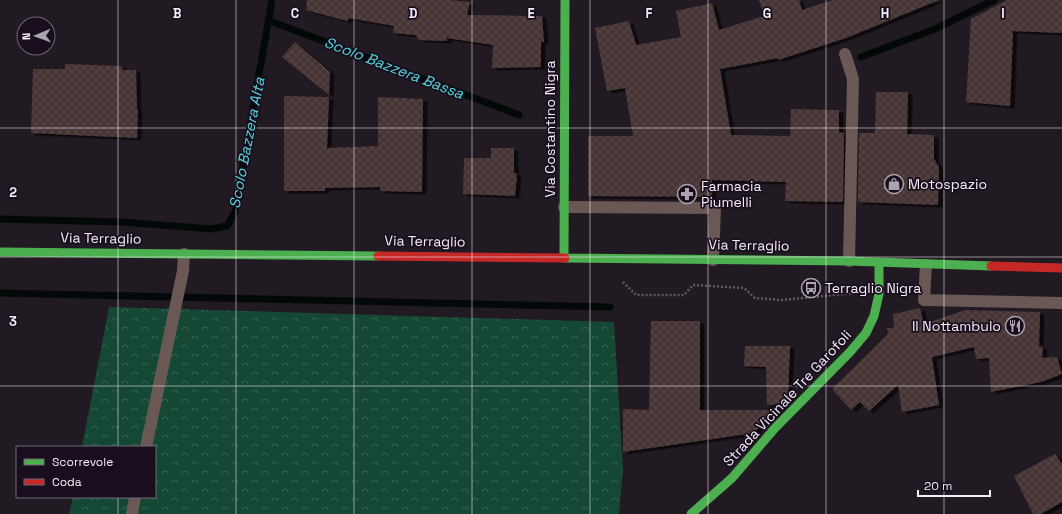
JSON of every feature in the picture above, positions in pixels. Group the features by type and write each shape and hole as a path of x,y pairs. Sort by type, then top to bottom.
{"main road":[{"name":"Via Costantino Nigra","path":"564,257 565,0"},
{"name":"Via Terraglio","path":"0,252 849,261 926,265 1062,268"},
{"name":"Strada Vicinale Tre Garofoli","path":"691,514 732,478 775,428 850,352 866,333 874,316 879,294 879,262"}],"lane":[{"path":"845,54 853,79 849,261"},
{"path":"564,207 715,208 713,260"},
{"path":"146,446 182,280 184,254"},
{"path":"926,265 924,300 1062,304"},
{"path":"132,514 135,498"}],"green space":[{"path":"109,307 614,322 623,470 619,514 69,514 73,498 156,498 156,446 82,446"}],"building":[{"path":"307,0 450,0 470,2 467,15 542,16 544,42 541,42 541,67 492,68 493,45 447,38 447,41 419,40 415,35 393,33 394,26 349,18 347,21 306,10"},
{"path":"759,0 799,0 802,10 833,0 939,0 846,38 778,60 778,58 720,69 731,135 790,136 791,109 839,110 839,132 844,133 843,202 785,201 786,182 712,180 712,197 588,196 588,136 633,136 625,88 607,91 595,28 629,21 636,45 681,37 676,11 712,3 719,30 764,16"},
{"path":"1007,0 1062,0 1062,33 1013,31 1010,106 966,102 971,19"},
{"path":"295,42 330,72 329,95 282,57"},
{"path":"65,64 121,66 123,70 136,70 138,110 137,138 31,133 33,69 65,69"},
{"path":"876,92 908,92 907,134 934,135 934,159 939,167 938,205 858,202 859,133 875,133"},
{"path":"284,96 329,97 327,148 378,146 378,97 423,99 422,192 381,191 380,187 325,188 325,191 284,191"},
{"path":"491,148 514,148 514,173 517,173 515,196 463,194 464,158 491,158"},
{"path":"920,308 924,324 965,310 1040,312 1039,346 1043,347 1042,358 1057,357 1062,374 1041,382 991,392 989,358 976,359 974,347 932,357 939,405 902,412 898,385 869,411 860,402 851,410 832,389 888,334 887,328 894,328 893,314"},
{"path":"651,321 700,321 700,410 769,410 769,416 754,433 623,452 623,409 649,410"},
{"path":"745,346 790,346 788,397 781,404 767,405 766,367 744,366"},
{"path":"1055,454 1062,464 1062,502 1041,514 1033,514 1014,476"}],"waterway":[{"name":"Scolo Bazzera Alta","path":"0,219 122,222 211,229 227,226 235,212 272,0"},
{"name":"Scolo Bazzera Bassa","path":"861,57 935,29 994,0"},
{"name":"Scolo Bazzera Bassa","path":"270,21 519,115"},
{"path":"0,293 610,307"}],"traffic: fast":[{"path":"564,257 565,0"},
{"path":"0,252 378,256"},
{"path":"565,258 849,261 991,266"},
{"path":"691,514 732,478 775,428 850,352 866,333 874,316 879,294 879,262"}],"traffic: jam":[{"path":"378,256 565,258"},
{"path":"991,266 1062,268"}],"place":[{"name":"Motospazio","path":"894,184"},
{"name":"Farmacia Piumelli","path":"687,194"},
{"name":"Terraglio Nigra","path":"811,288"},
{"name":"Il Nottambulo","path":"1015,326"}]}
